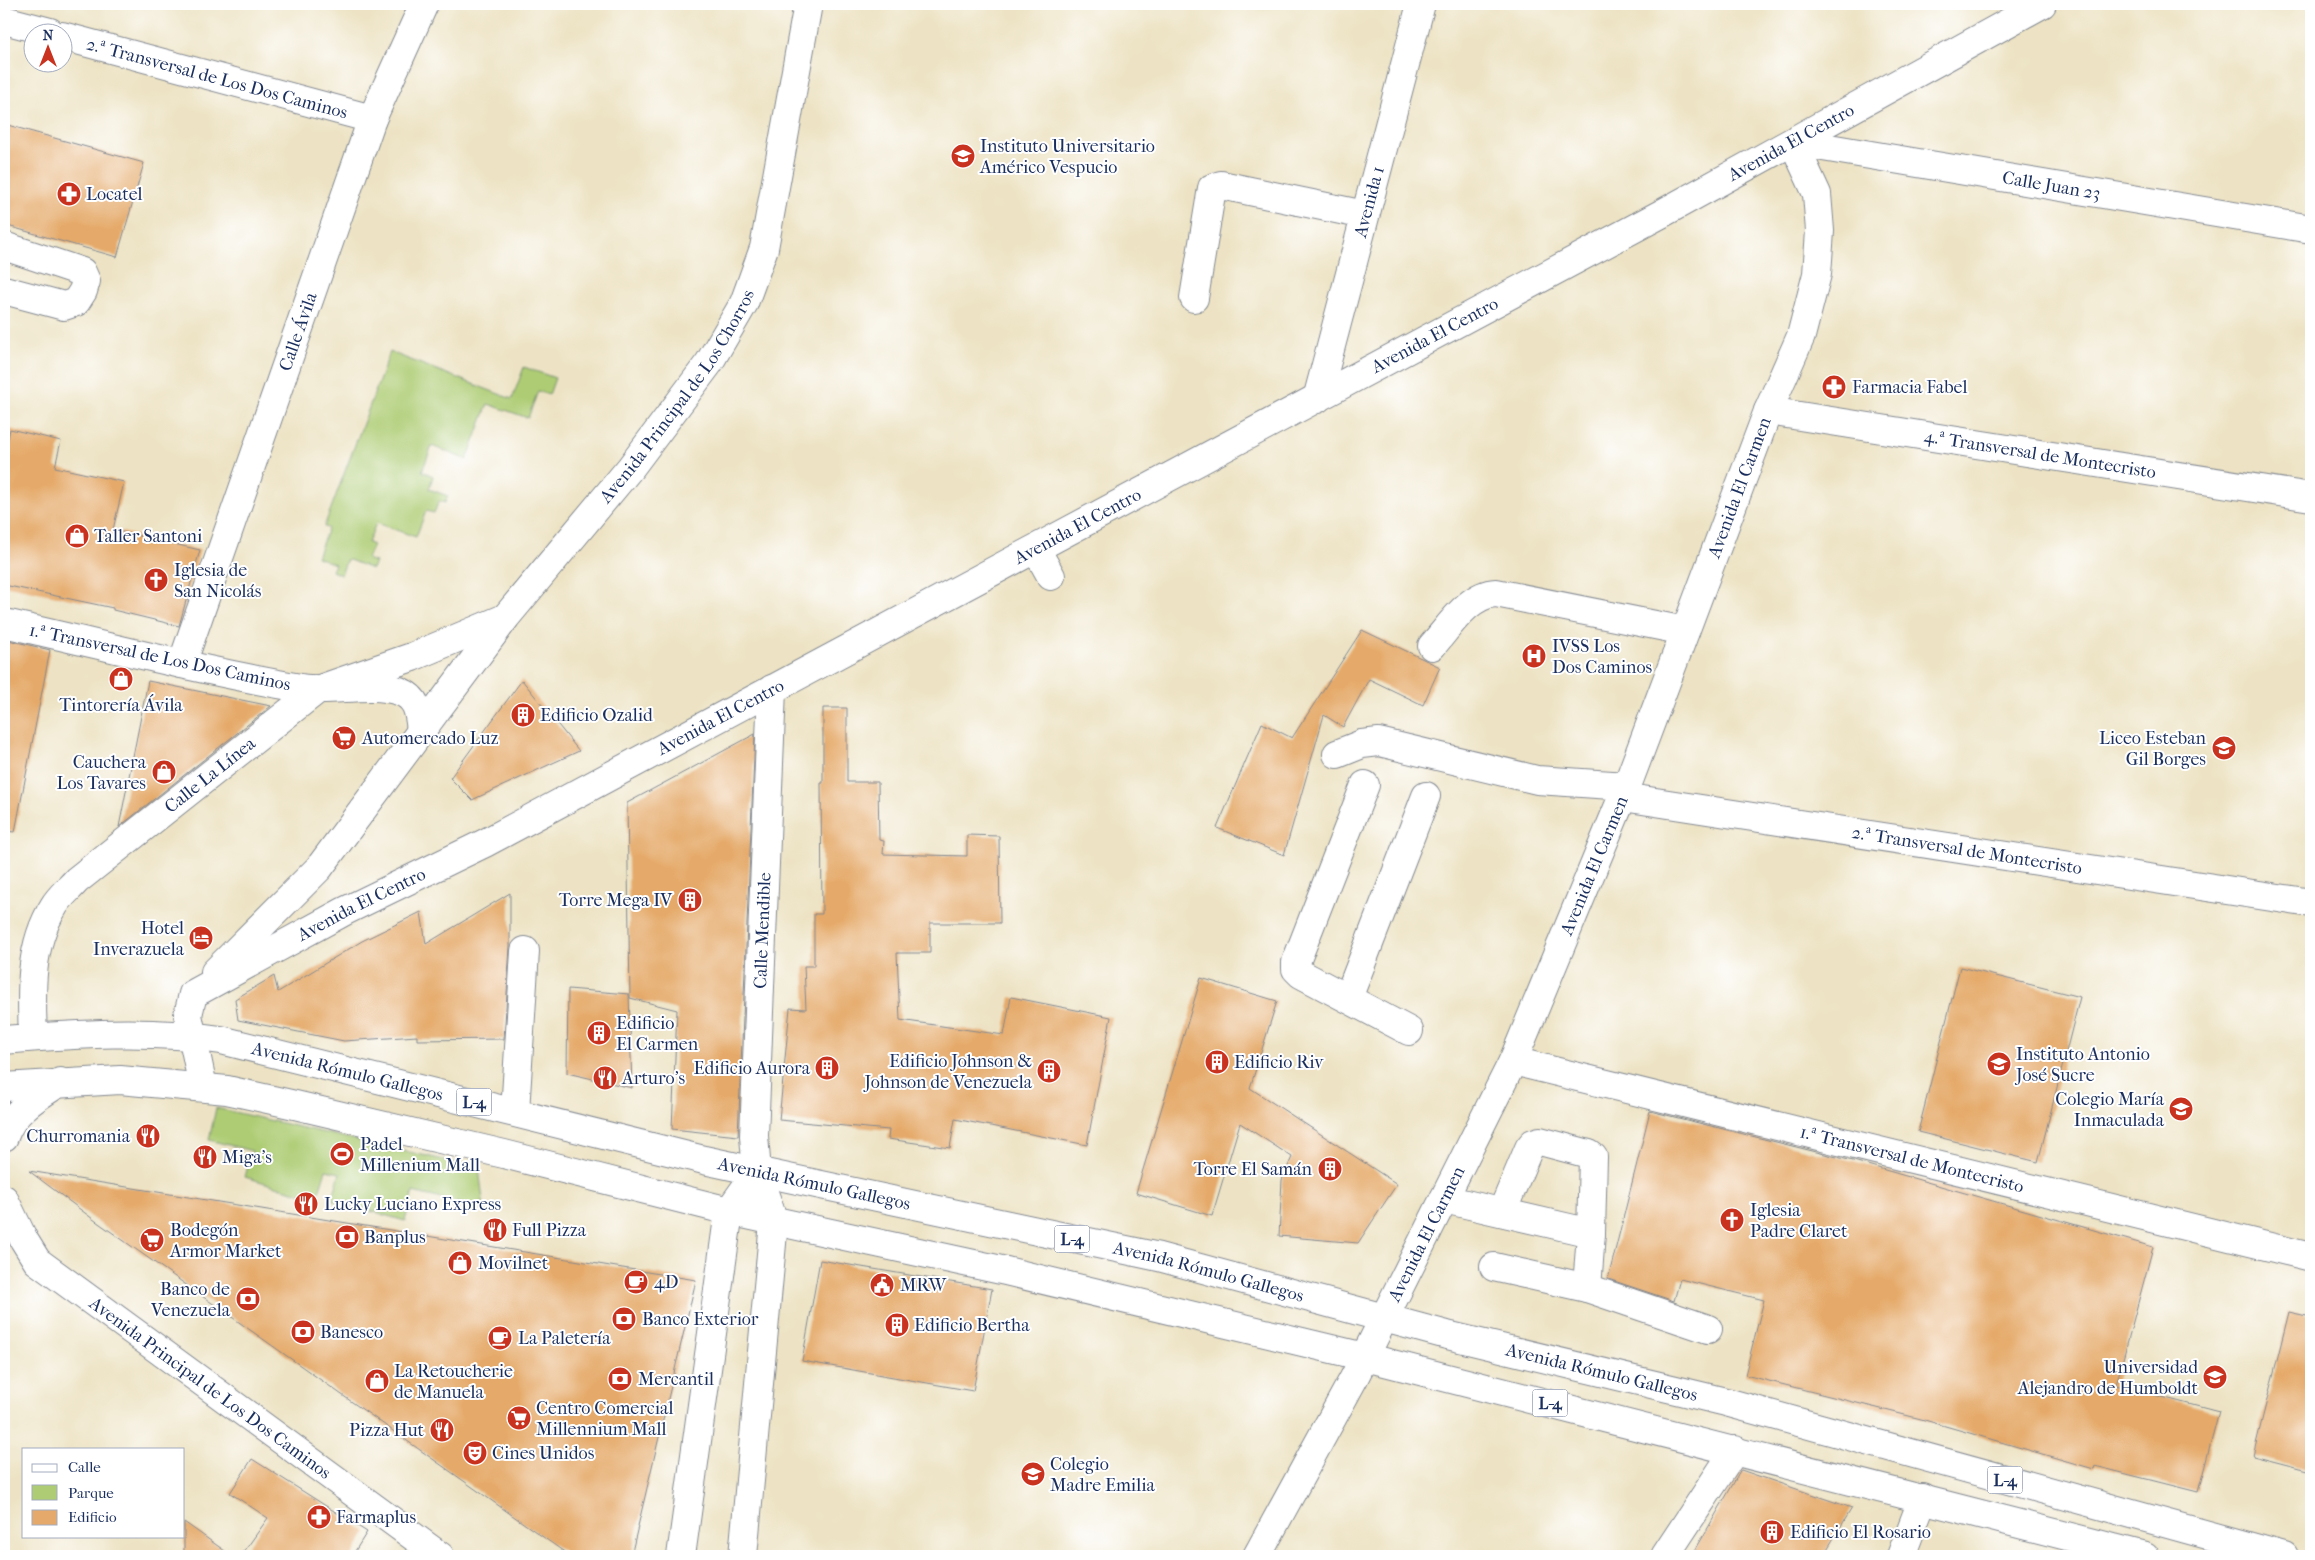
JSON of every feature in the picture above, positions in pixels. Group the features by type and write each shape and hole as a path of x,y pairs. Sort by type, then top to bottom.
{"street":[{"name":"Calle Ávila","path":"182,664 372,119 424,4"},
{"name":"Avenida Principal de Los Chorros","path":"192,994 319,868 506,617 631,467 709,363 744,303 764,248 808,4"},
{"name":"Avenida 1","path":"1317,399 1421,4"},
{"name":"Avenida El Centro","path":"192,994 345,911 485,843 1317,399 1793,142 2011,12 2042,4"},
{"path":"4,20 22,25"},
{"name":"2.ª Transversal de Los Dos Caminos","path":"72,39 372,119"},
{"name":"Calle Juan 23","path":"1793,142 2311,229"},
{"name":"Avenida El Carmen","path":"1257,1556 1365,1357 1513,1061 1625,792 1768,411 1801,336 1817,274 1820,230 1817,194 1793,142"},
{"path":"1194,298 1212,188 1216,186 1221,185 1365,215"},
{"path":"4,246 70,266 82,272 86,281 83,291 76,302 64,306 4,290"},
{"name":"4.ª Transversal de Montecristo","path":"1768,411 2311,497"},
{"path":"1036,550 1051,576"},
{"path":"1432,646 1475,599 1485,594 1496,593 1685,631"},
{"name":"Calle La Línea","path":"33,1037 32,996 35,953 42,929 54,905 77,880 317,690 412,657 506,617"},
{"name":"1.ª Transversal de Los Dos Caminos","path":"4,623 250,679 317,690"},
{"path":"317,690 382,688 399,691 412,697 418,709 421,731"},
{"name":"Calle Mendible","path":"772,690 754,1136 757,1172 774,1222"},
{"name":"2.ª Transversal de Montecristo","path":"1337,754 1362,744 1380,742 1537,780 1625,792 2311,903"},
{"path":"1365,784 1296,962 1296,969 1300,974 1409,1031"},
{"path":"1348,998 1426,796"},
{"name":"Avenida Principal de Los Chorros","path":"319,868 311,891 314,906 326,912 345,911"},
{"path":"270,917 276,932 294,938"},
{"path":"515,1112 525,951"},
{"path":"192,994 188,1015 203,1087"},
{"name":"Avenida Rómulo Gallegos","path":"4,1040 102,1034 191,1036 222,1040 757,1172 1159,1257 1447,1335 1726,1402 2284,1556"},
{"name":"1.ª Transversal de Montecristo","path":"1513,1061 2311,1257"},
{"name":"L-4","path":"4,1087 60,1082 120,1080 203,1087 295,1105 504,1154 729,1212 1006,1271 1365,1357 2145,1556"},
{"path":"4,1138 8,1123 33,1100 60,1082"},
{"path":"1502,1212 1529,1148 1533,1143 1540,1141 1589,1154 1593,1157 1587,1288"},
{"path":"681,1556 729,1212 757,1172"},
{"name":"Avenida Principal de Los Dos Caminos","path":"4,1199 24,1240 38,1261 440,1556"},
{"path":"1444,1199 1591,1233"},
{"path":"743,1556 774,1222"},
{"path":"1494,1267 1587,1288 1708,1329"},
{"path":"1665,1556 1735,1450"},
{"path":"1901,1556 1923,1498"}],"green space":[{"path":"390,352 512,399 524,367 555,378 549,395 538,391 528,418 488,404 467,460 432,446 422,471 433,476 429,489 448,496 445,503 439,501 434,513 426,511 416,537 376,523 368,543 373,545 367,559 375,562 372,569 347,559 341,575 332,571 335,564 317,557 328,528 324,527"},
{"name":"Padel Millenium Mall","path":"216,1108 479,1168 484,1209 413,1192 405,1221 332,1200 340,1173 326,1170 317,1198 245,1177 252,1151 209,1140"}],"building":[{"name":"Locatel","path":"4,124 144,163 117,257 4,225"},
{"path":"10,429 61,441 55,467 124,482 113,530 200,550 179,626 113,610 113,608 4,585 4,458"},
{"path":"1362,630 1440,667 1423,705 1369,679 1343,727 1324,715 1284,855 1217,828 1262,723 1292,738"},
{"path":"4,639 50,650 15,832 4,831"},
{"name":"Edificio Ozalid","path":"522,680 579,751 472,800 450,778"},
{"name":"Cauchera Los Tavares","path":"148,681 271,706 119,827"},
{"path":"823,708 847,708 847,782 878,782 879,840 884,841 883,854 967,856 967,835 999,836 1000,923 930,923 930,953 897,953 900,1020 1004,1035 1011,997 1111,1017 1087,1145 955,1119 950,1148 888,1139 889,1130 779,1120 790,1008 806,1009 804,966 814,966 814,914 822,914 821,783 823,783"},
{"name":"Torre Mega IV","path":"755,734 738,1136 672,1129 677,1010 630,998 627,803"},
{"path":"510,893 510,947 504,1039 417,1040 417,1036 344,1041 238,1020 235,999 274,976 278,992 362,941 421,912 426,944"},
{"name":"Instituto Antonio José Sucre","path":"1960,967 2080,997 2038,1162 1918,1132"},
{"name":"Edificio Riv","path":"1201,978 1277,1001 1250,1088 1397,1184 1358,1243 1279,1236 1282,1180 1292,1157 1240,1123 1212,1216 1136,1193"},
{"name":"Edificio El Carmen","path":"568,989 629,994 632,1088 567,1073"},
{"path":"1650,1111 1857,1162 2153,1247 2116,1385 2219,1412 2198,1492 2095,1466 2094,1469 1921,1419 1745,1375 1764,1300 1680,1279 1674,1301 1608,1279"},
{"name":"Centro Comercial Millennium Mall","path":"29,1171 696,1280 631,1556 570,1556 93,1219"},
{"name":"Edificio Bertha","path":"820,1260 992,1289 973,1391 802,1361"},
{"path":"2289,1312 2311,1317 2311,1471 2253,1456"},
{"path":"252,1459 367,1532 352,1556 241,1556 268,1518 230,1493"},
{"name":"Edificio El Rosario","path":"1741,1470 1852,1508 1823,1556 1692,1556"},
{"path":"185,1523 232,1556 184,1556"}],"place":[{"name":"Instituto Universitario Américo Vespucio","path":"963,156"},
{"name":"Locatel","path":"69,194"},
{"name":"Farmacia Fabel","path":"1834,387"},
{"name":"Taller Santoni","path":"77,536"},
{"name":"Iglesia de San Nicolás","path":"156,580"},
{"name":"IVSS Los Dos Caminos","path":"1534,656"},
{"name":"Tintorería Ávila","path":"121,679"},
{"name":"Edificio Ozalid","path":"523,715"},
{"name":"Automercado Luz","path":"344,738"},
{"name":"Liceo Esteban Gil Borges","path":"2224,748"},
{"name":"Cauchera Los Tavares","path":"164,772"},
{"name":"Torre Mega IV","path":"690,900"},
{"name":"Hotel Inverazuela","path":"201,938"},
{"name":"Edificio El Carmen","path":"599,1033"},
{"name":"Edificio Riv","path":"1217,1062"},
{"name":"Instituto Antonio José Sucre","path":"1999,1064"},
{"name":"Edificio Aurora","path":"827,1068"},
{"name":"Edificio Johnson & Johnson de Venezuela","path":"1049,1071"},
{"name":"Arturo's","path":"605,1078"},
{"name":"Colegio María Inmaculada","path":"2181,1109"},
{"name":"Churromania","path":"148,1136"},
{"name":"Padel Millenium Mall","path":"342,1154"},
{"name":"Miga's","path":"205,1157"},
{"name":"Torre El Samán","path":"1330,1169"},
{"name":"Lucky Luciano Express","path":"306,1204"},
{"name":"Iglesia Padre Claret","path":"1732,1220"},
{"name":"Full Pizza","path":"495,1230"},
{"name":"Banplus","path":"347,1237"},
{"name":"Bodegón Armor Market","path":"152,1240"},
{"name":"Movilnet","path":"460,1263"},
{"name":"4D","path":"636,1282"},
{"name":"MRW","path":"882,1285"},
{"name":"Banco de Venezuela","path":"248,1299"},
{"name":"Banco Exterior","path":"624,1319"},
{"name":"Edificio Bertha","path":"897,1325"},
{"name":"Banesco","path":"303,1332"},
{"name":"La Paletería","path":"500,1338"},
{"name":"Universidad Alejandro de Humboldt","path":"2215,1377"},
{"name":"Mercantil","path":"620,1379"},
{"name":"La Retoucherie de Manuela","path":"377,1381"},
{"name":"Centro Comercial Millennium Mall","path":"519,1418"},
{"name":"Pizza Hut","path":"442,1430"},
{"name":"Cines Unidos","path":"475,1453"},
{"name":"Colegio Madre Emilia","path":"1033,1474"},
{"name":"Farmaplus","path":"319,1517"},
{"name":"Edificio El Rosario","path":"1772,1532"}]}
